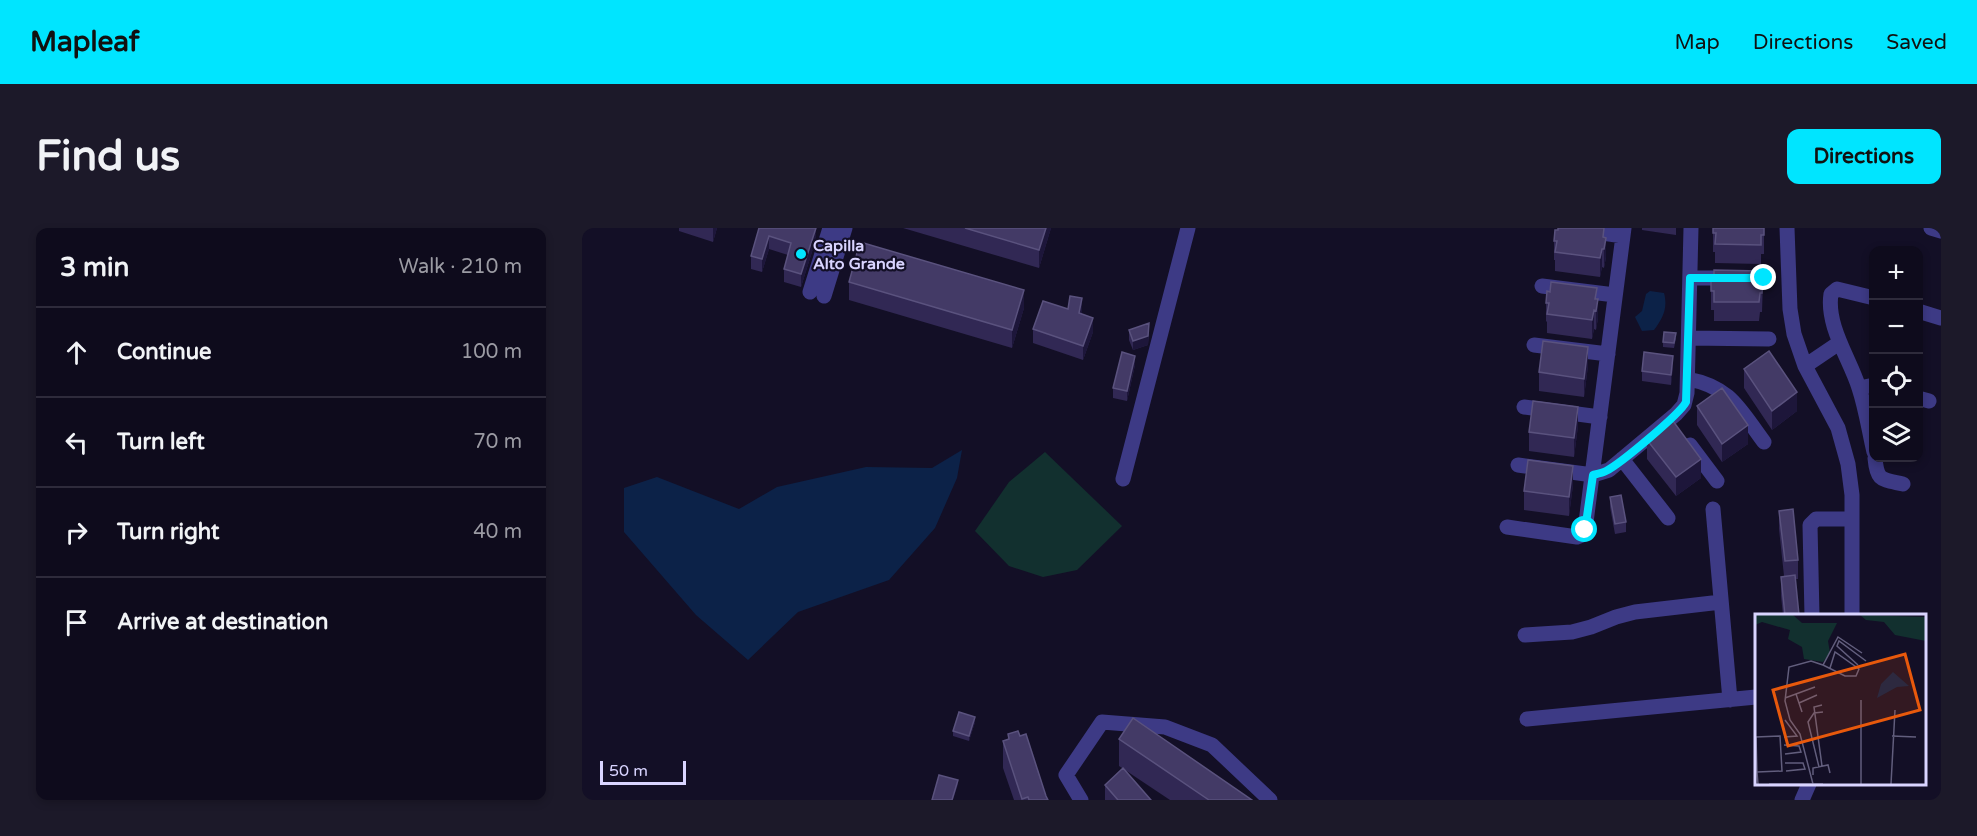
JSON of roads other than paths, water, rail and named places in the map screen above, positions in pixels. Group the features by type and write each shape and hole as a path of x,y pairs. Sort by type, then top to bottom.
{"street":[{"path":"830,228 817,294 845,228"},
{"path":"1123,479 1188,228"},
{"path":"1507,527 1577,537 1584,532 1624,232 1568,228"},
{"path":"1691,228 1688,379 1686,402 1680,411 1677,429 1717,481"},
{"path":"1787,228 1790,309 1794,334 1805,366 1838,428 1848,464 1852,495 1852,614"},
{"path":"1931,228 1941,231"},
{"path":"1690,278 1764,278"},
{"path":"1542,286 1616,295"},
{"path":"1869,297 1837,289 1831,294 1830,303 1839,343 1866,386 1869,411"},
{"path":"1923,313 1941,318"},
{"path":"1689,338 1769,339"},
{"path":"1805,366 1839,343"},
{"path":"1534,345 1608,354"},
{"path":"1688,379 1724,392 1764,442"},
{"path":"1524,407 1600,417"},
{"path":"1518,465 1593,475 1609,470 1622,459 1677,429"},
{"path":"1622,459 1668,518"},
{"path":"1875,462 1875,471 1882,479 1902,484"},
{"path":"1713,509 1730,700"},
{"path":"1812,614 1810,525 1816,519 1852,519"},
{"path":"1526,635 1572,632 1635,612 1721,602"},
{"path":"1527,718 1755,697"},
{"path":"1081,800 1066,775 1102,723 1165,727 1212,745 1270,800"},
{"path":"1802,800 1808,785"}],"water":[{"path":"1650,291 1664,293 1665,308 1654,330 1642,331 1635,317 1642,311 1646,294"},
{"path":"962,450 957,478 935,528 889,580 798,612 748,660 696,615 624,532 624,488 657,477 739,509 777,487 866,467 932,468"}],"place":[{"name":"Capilla Alto Grande","path":"801,254"}]}
